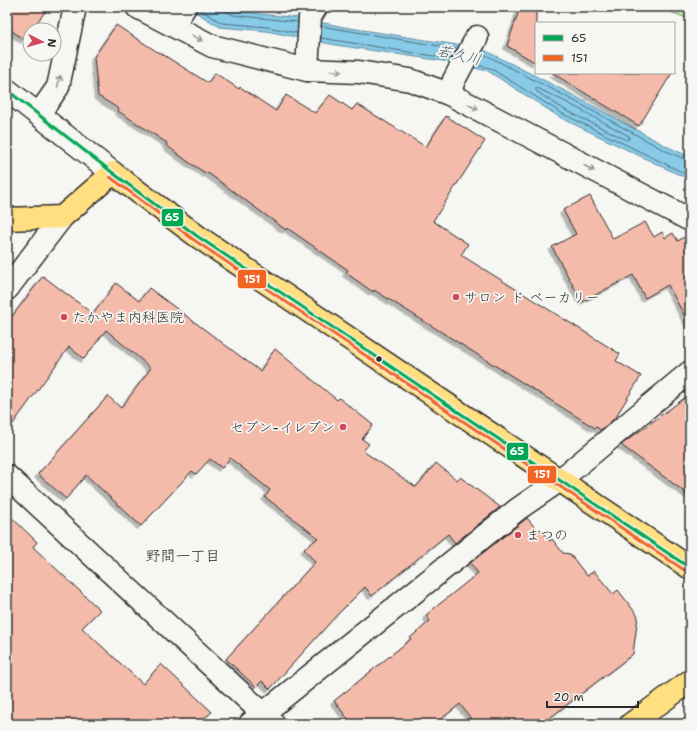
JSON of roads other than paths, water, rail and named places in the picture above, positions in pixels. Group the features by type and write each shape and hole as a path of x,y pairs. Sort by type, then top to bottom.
{"main road":[{"path":"7,219 62,217 113,173 197,236 690,568"},
{"path":"631,724 690,681"}],"street":[{"path":"38,114 58,87 75,7"},
{"path":"137,7 179,16 212,46 307,66 359,72 451,87 690,220"},
{"path":"307,66 313,12"},
{"path":"451,87 477,37"},
{"path":"7,90 113,173"},
{"path":"7,289 62,217"},
{"path":"7,476 263,720 518,509 560,480 690,372"}],"water":[{"name":"若久川","path":"187,7 226,7 233,11 299,18 344,27 482,49 571,94 668,147 690,157 690,180 561,118 488,71 443,61 336,45 266,31 220,27"}],"place":[{"name":"サロン ド ベーカリー","path":"456,297"},
{"name":"たかやま内科医院","path":"64,317"},
{"name":"セブン-イレブン","path":"343,427"},
{"name":"まつの","path":"518,535"}],"district":[{"name":"野間一丁目","path":"183,556"}]}
